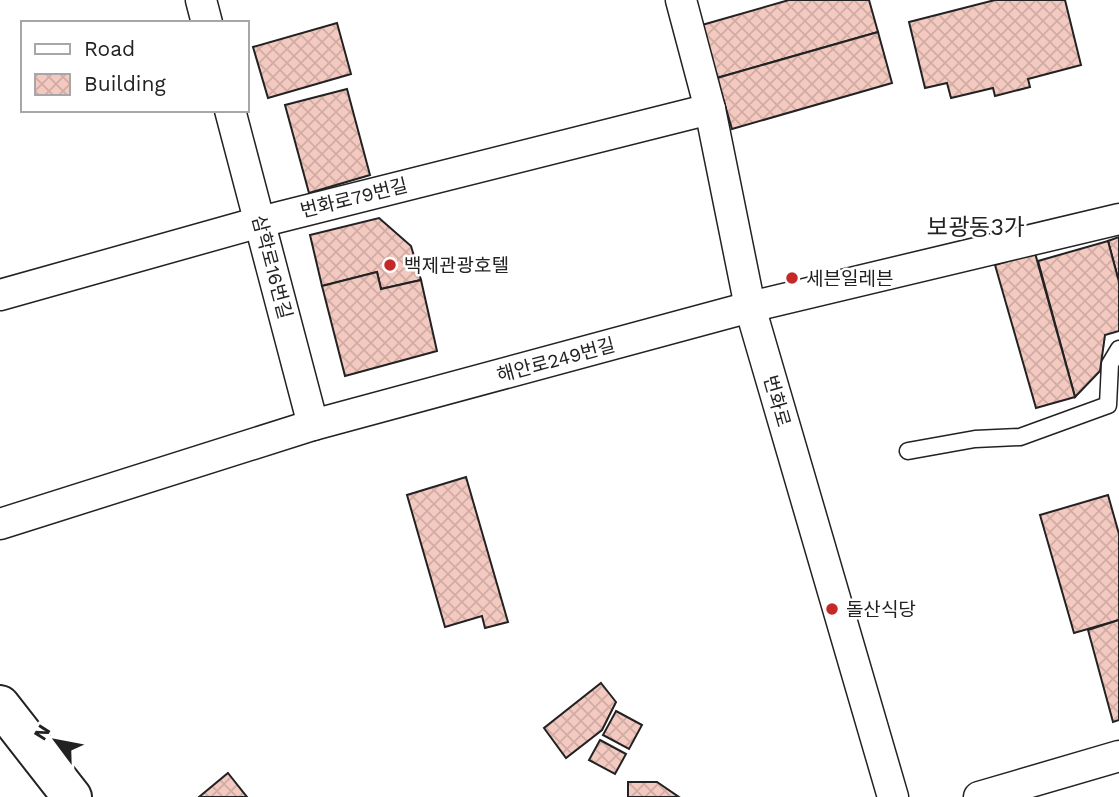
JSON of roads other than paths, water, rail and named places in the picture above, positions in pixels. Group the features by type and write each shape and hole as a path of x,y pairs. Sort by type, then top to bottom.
{"street":[{"path":"201,0 206,21"},
{"name":"번화로","path":"681,0 710,109 750,307 893,797"},
{"name":"번화로79번길","path":"0,295 260,222 710,109"},
{"name":"삼학로16번길","path":"231,112 313,425"},
{"name":"해안로249번길","path":"0,524 313,425 750,307 1119,219"},
{"path":"0,705 72,797"},
{"path":"979,797 1119,756"}],"lane":[{"path":"908,451 975,439 1020,437 1108,405 1110,364 1119,349"}],"place":[{"name":"백제관광호텔","path":"390,265"},
{"name":"세븐일레븐","path":"792,278"},
{"name":"돌산식당","path":"832,609"}],"district":[{"name":"보광동3가","path":"976,227"}]}
